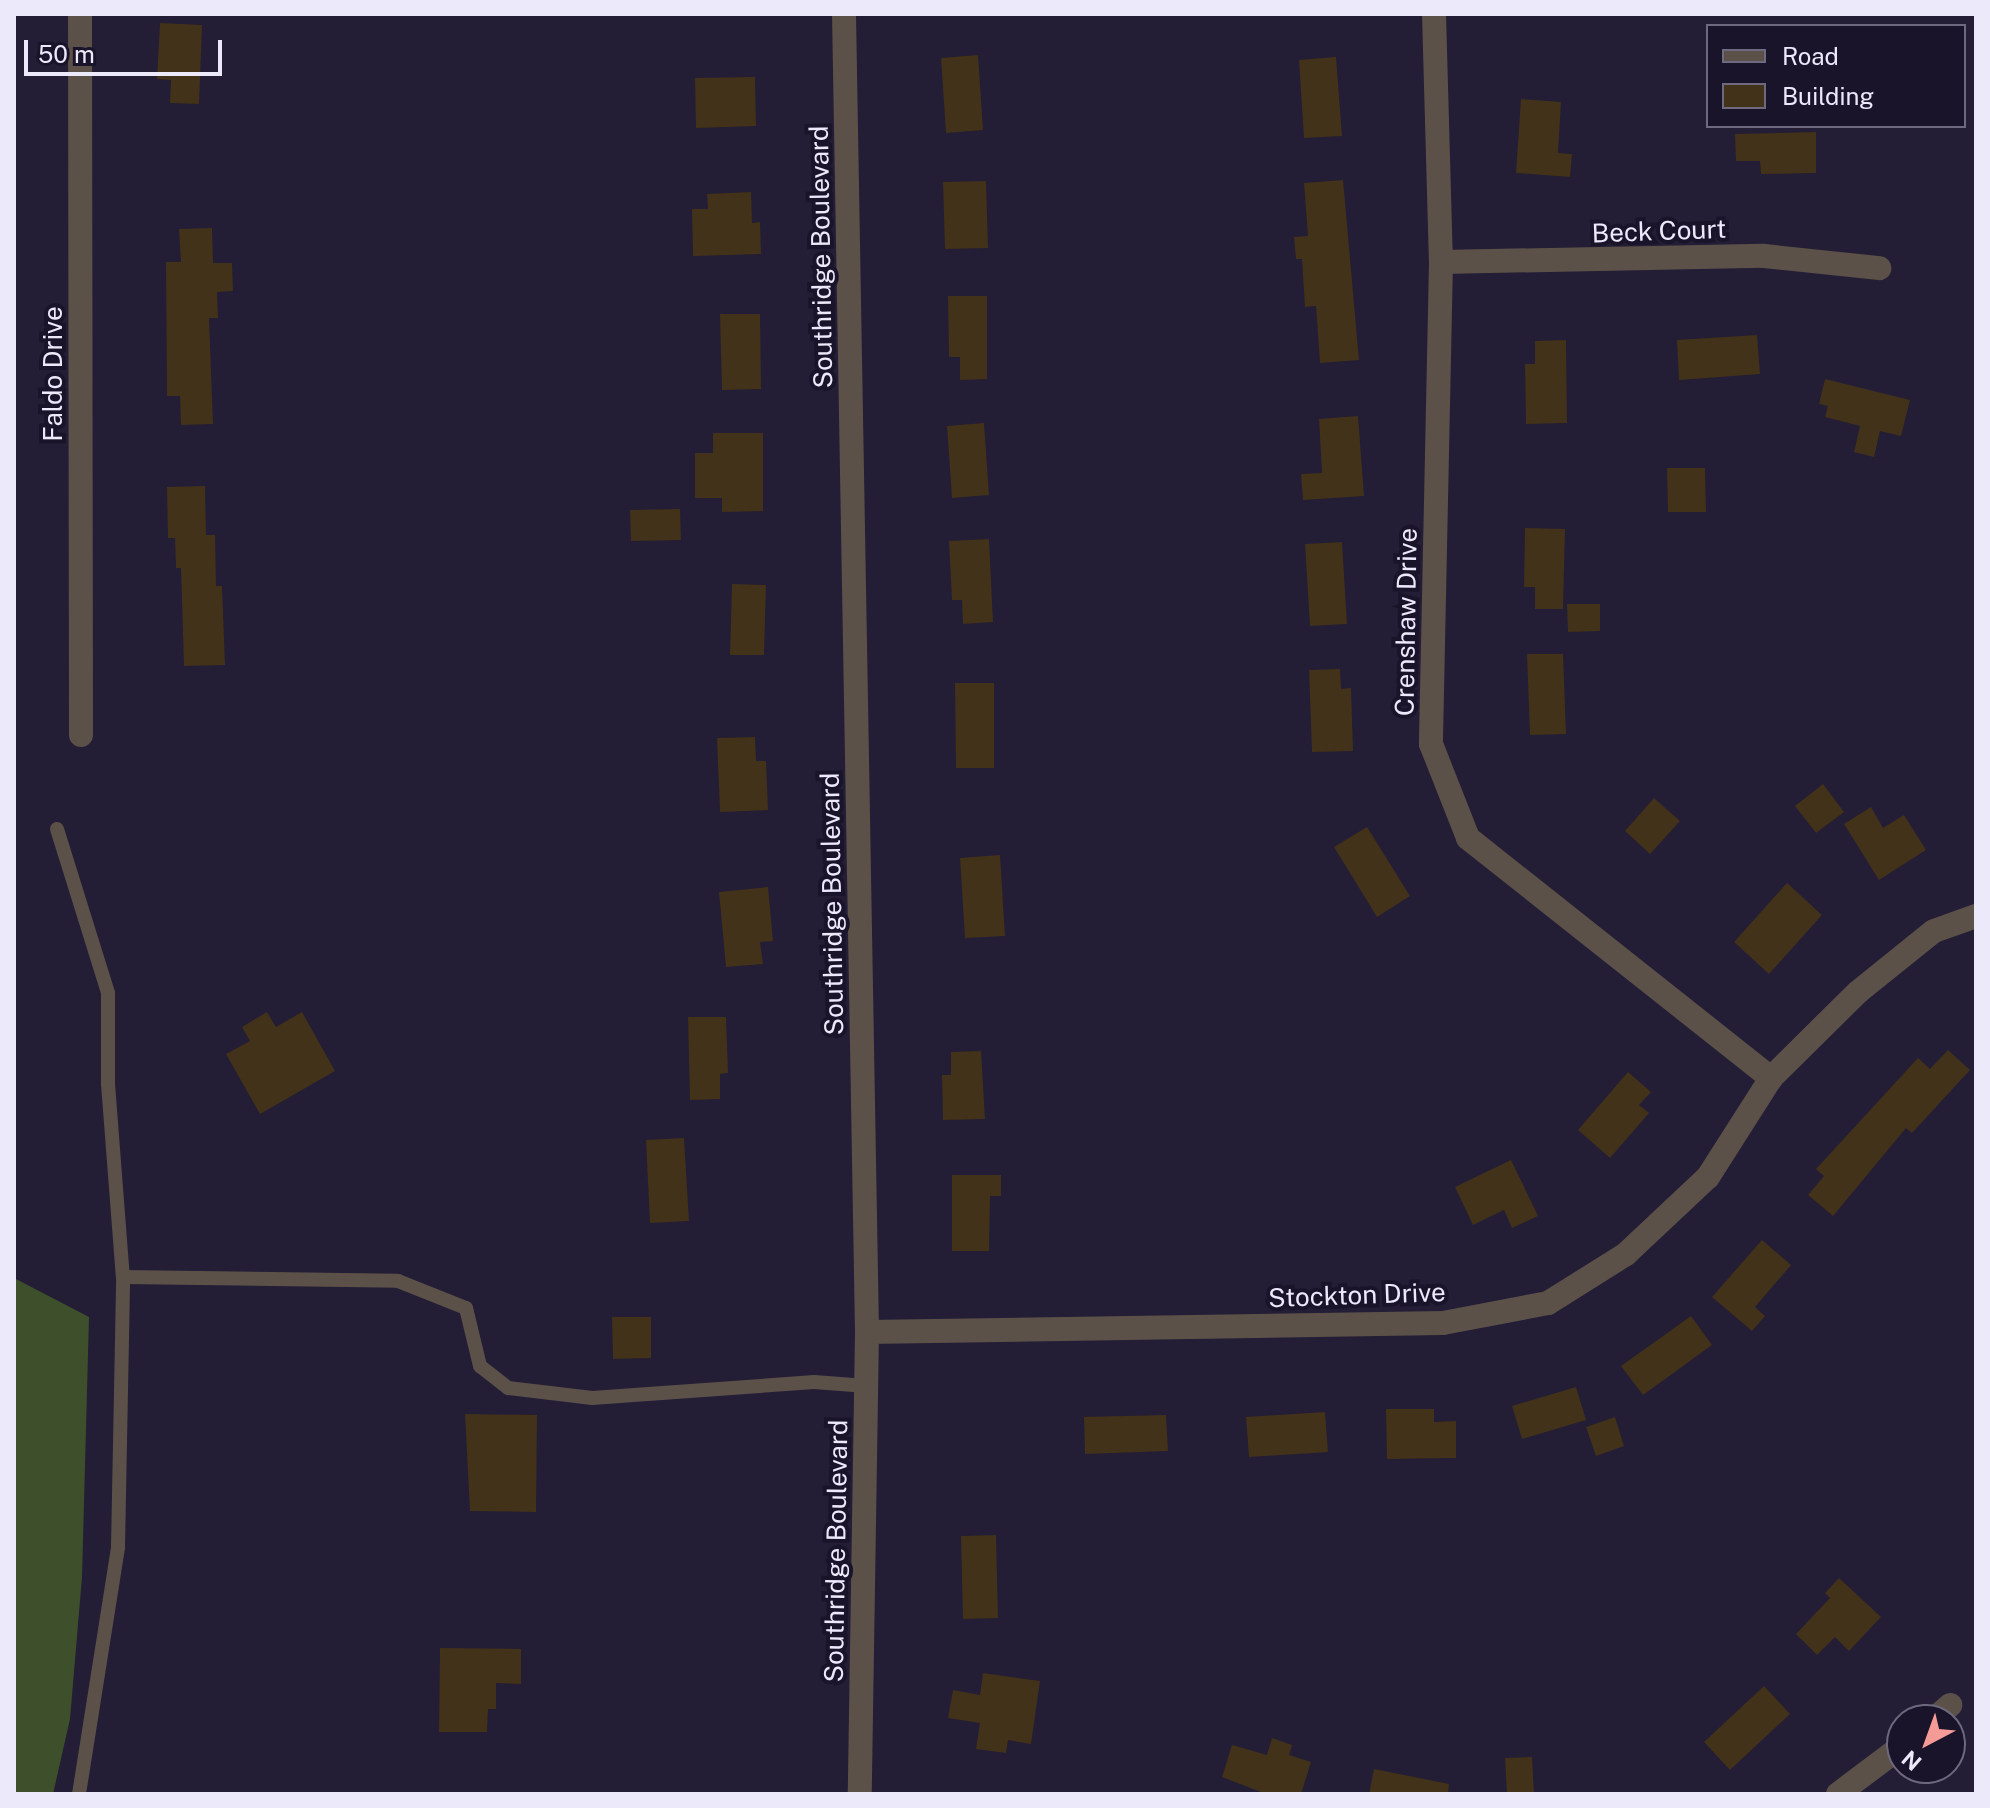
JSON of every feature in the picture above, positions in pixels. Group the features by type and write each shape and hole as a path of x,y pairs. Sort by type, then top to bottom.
{"street":[{"name":"Faldo Drive","path":"80,14 81,735"},
{"name":"Southridge Boulevard","path":"844,14 867,1332 860,1794"},
{"name":"Crenshaw Drive","path":"1434,14 1441,262 1431,744 1468,838 1771,1078"},
{"name":"Beck Court","path":"1441,262 1764,256 1879,268"},
{"name":"Stockton Drive","path":"867,1332 1443,1323 1548,1303 1626,1254 1708,1177 1771,1078 1858,992 1923,940 1976,916"},
{"path":"1838,1794 1886,1758"}],"lane":[{"path":"57,829 108,993 111,1146 123,1277 118,1547 79,1794"},
{"path":"123,1277 398,1281 466,1308 480,1366 508,1388 592,1398 814,1382 867,1386"}],"green space":[{"path":"14,1278 89,1317 82,1577 70,1719 53,1794 14,1794"}],"building":[{"path":"160,23 202,25 199,104 170,103 171,80 157,79"},
{"path":"978,55 983,130 946,133 941,58"},
{"path":"1336,57 1342,136 1304,138 1299,60"},
{"path":"755,77 756,126 696,128 695,78"},
{"path":"1521,99 1561,102 1558,153 1572,154 1570,177 1516,173"},
{"path":"1816,132 1816,173 1761,174 1760,161 1736,161 1735,134"},
{"path":"1343,180 1359,360 1320,363 1316,306 1305,307 1302,259 1296,259 1294,237 1308,236 1304,183"},
{"path":"986,181 988,248 945,249 943,182"},
{"path":"751,192 752,223 760,222 761,254 693,256 692,209 708,209 707,194"},
{"path":"212,228 213,263 232,263 233,291 217,292 218,318 209,318 213,424 181,425 180,396 167,396 166,262 181,262 179,229"},
{"path":"948,296 987,296 987,379 960,380 960,357 949,357"},
{"path":"720,314 760,314 761,389 722,390"},
{"path":"1757,335 1760,374 1679,380 1677,340"},
{"path":"1566,340 1567,423 1526,424 1525,364 1535,364 1535,341"},
{"path":"1825,379 1910,400 1901,436 1880,431 1874,457 1854,452 1860,426 1825,417 1828,406 1819,404"},
{"path":"1358,416 1364,496 1303,500 1301,474 1322,473 1319,419"},
{"path":"984,423 989,495 952,498 947,426"},
{"path":"713,433 763,433 763,511 722,512 722,498 695,498 695,453 713,453"},
{"path":"1667,468 1705,468 1706,512 1668,512"},
{"path":"205,486 206,535 215,535 216,586 222,586 225,665 184,666 181,568 176,568 175,538 168,538 167,487"},
{"path":"680,509 681,540 631,541 630,510"},
{"path":"1525,528 1565,529 1563,609 1535,609 1535,587 1524,587"},
{"path":"989,539 993,622 963,624 962,600 952,600 949,541"},
{"path":"1342,542 1347,624 1310,626 1305,544"},
{"path":"732,584 766,585 764,655 730,655"},
{"path":"1567,604 1600,604 1600,631 1568,632"},
{"path":"1527,654 1563,654 1566,734 1530,735"},
{"path":"1340,669 1341,689 1351,688 1353,751 1312,752 1309,670"},
{"path":"955,683 994,683 994,768 956,768"},
{"path":"755,737 756,761 766,761 768,810 720,812 717,738"},
{"path":"1823,784 1844,812 1816,833 1795,806"},
{"path":"1654,798 1680,821 1650,854 1625,831"},
{"path":"1871,807 1883,828 1904,815 1926,850 1879,880 1844,824"},
{"path":"1367,827 1410,896 1377,917 1334,847"},
{"path":"1000,855 1005,936 965,938 960,858"},
{"path":"1787,883 1822,915 1769,974 1734,942"},
{"path":"768,887 773,941 760,942 763,964 726,967 719,892"},
{"path":"267,1012 276,1027 302,1012 335,1071 260,1114 226,1054 250,1041 242,1027"},
{"path":"688,1017 726,1017 728,1073 720,1074 720,1099 690,1100"},
{"path":"1948,1050 1970,1070 1912,1133 1906,1128 1833,1216 1808,1195 1824,1176 1816,1169 1918,1058 1930,1069"},
{"path":"981,1051 985,1119 943,1120 942,1075 951,1075 951,1052"},
{"path":"1628,1072 1651,1092 1639,1105 1649,1113 1610,1158 1578,1130"},
{"path":"684,1138 689,1221 650,1223 646,1140"},
{"path":"1511,1160 1538,1216 1512,1228 1504,1210 1473,1225 1455,1187"},
{"path":"952,1175 1001,1175 1001,1196 990,1196 989,1251 952,1251"},
{"path":"1762,1240 1791,1265 1755,1307 1765,1316 1752,1331 1712,1297"},
{"path":"1691,1316 1712,1345 1643,1395 1621,1366"},
{"path":"612,1317 651,1317 651,1358 613,1359"},
{"path":"1576,1387 1586,1420 1522,1439 1512,1406"},
{"path":"1386,1409 1434,1409 1434,1422 1456,1421 1456,1458 1387,1459"},
{"path":"1325,1412 1328,1452 1249,1457 1246,1417"},
{"path":"465,1414 537,1415 536,1512 470,1511"},
{"path":"1166,1415 1168,1451 1085,1454 1084,1417"},
{"path":"1615,1417 1624,1446 1596,1456 1586,1427"},
{"path":"996,1535 998,1618 963,1619 961,1536"},
{"path":"1839,1578 1881,1617 1849,1651 1835,1637 1817,1655 1796,1634 1830,1598 1825,1593"},
{"path":"440,1648 521,1649 521,1684 496,1683 496,1709 488,1709 487,1732 439,1732"},
{"path":"983,1673 1040,1681 1031,1744 1008,1740 1006,1753 976,1749 980,1723 948,1718 953,1690 980,1695"},
{"path":"1764,1686 1790,1714 1730,1770 1704,1742"},
{"path":"1272,1738 1292,1745 1289,1755 1311,1762 1301,1794 1266,1794 1222,1777 1232,1745 1267,1755"},
{"path":"1532,1757 1534,1794 1507,1794 1505,1758"},
{"path":"1374,1769 1449,1784 1448,1794 1369,1794"}]}
